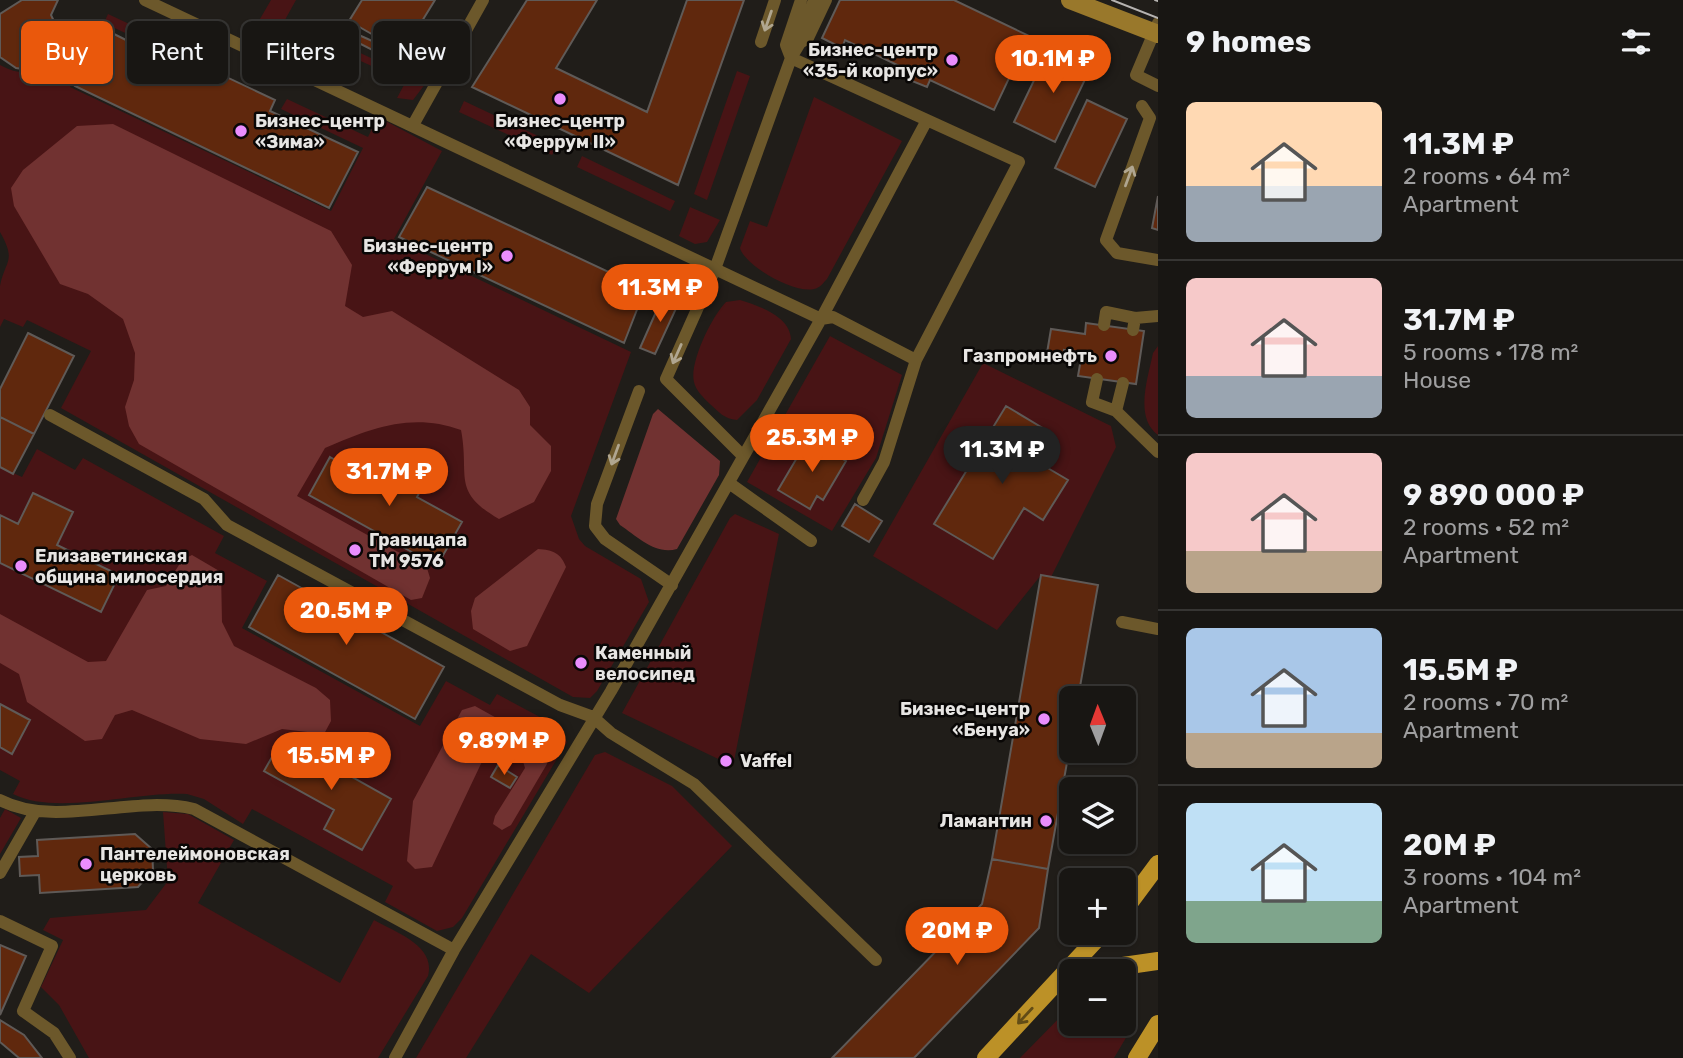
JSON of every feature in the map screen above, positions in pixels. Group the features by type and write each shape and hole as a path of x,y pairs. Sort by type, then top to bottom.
{"main road":[{"path":"1136,894 1158,864"},
{"path":"1080,959 1092,945"},
{"path":"1136,964 1158,961"},
{"path":"986,1058 1059,983"},
{"path":"1137,1058 1158,1024"}],"street":[{"path":"1070,0 1157,30"}],"lane":[{"path":"145,0 821,319 833,317 916,360"},
{"path":"413,125 483,0"},
{"path":"761,43 775,0"},
{"path":"802,0 786,45 791,58 1019,162 916,360 884,462 863,500"},
{"path":"800,43 801,31 814,0"},
{"path":"743,456 666,379 715,270 791,58 800,43 808,37 826,0"},
{"path":"1157,30 1136,75 1158,86"},
{"path":"1142,106 1150,118 1106,240 1117,253 1158,260"},
{"path":"395,1058 454,950 672,584 821,319 927,120"},
{"path":"1104,325 1106,312 1134,324 1158,316"},
{"path":"1097,379 1092,402 1116,411 1158,452"},
{"path":"1116,411 1123,383"},
{"path":"639,391 597,504 595,526 605,539 672,584"},
{"path":"50,415 204,499 227,525 560,705 593,717 611,733 694,785 876,960"},
{"path":"729,483 811,541"},
{"path":"1122,622 1158,629"},
{"path":"0,800 35,813 155,804 194,808 454,950"},
{"path":"0,873 35,813"},
{"path":"0,921 52,946 23,1011 54,1033 70,1058"}],"shaded area":[{"path":"271,0 296,0 284,21 259,21"},
{"path":"108,14 127,23 127,34 113,27 113,21 105,21"},
{"path":"359,52 373,59 373,67 359,60"},
{"path":"0,65 21,72 21,84 71,84 70,87 331,211 363,148 281,109 287,99 368,137 378,117 442,151 394,239 631,352 571,516 579,539 585,546 641,579 649,602 597,691 590,698 573,697 61,408 91,351 27,320 23,327 4,319 0,327 0,286 9,255 0,232"},
{"path":"737,71 750,76 707,200 694,194"},
{"path":"404,84 425,84 413,100 397,98"},
{"path":"814,97 902,141 827,279 818,288 806,289 772,277 751,263 740,248 750,221 767,227"},
{"path":"464,101 557,145 552,155 459,112"},
{"path":"113,124 331,231 352,265 345,306 363,317 392,311 519,390 530,407 530,425 551,446 551,471 534,502 499,519 474,500 468,491 461,430 426,422 375,429 325,448 297,496 427,568 430,578 422,598 411,600 139,444 129,426 125,407 134,380 135,353 123,319 88,294 60,284 14,206 11,188 23,170 77,126"},
{"path":"582,156 675,201 670,211 577,167"},
{"path":"690,207 720,220 707,242 695,244 679,236"},
{"path":"740,300 779,318 789,331 791,339 757,400 737,420 722,415 702,396 695,385 693,374 698,352 714,318 726,302"},
{"path":"830,336 902,375 876,458 832,531 747,482","holes":["808,439 823,500 817,496 809,509 778,490"]},
{"path":"1158,346 1158,435 1146,418 1145,397 1153,353"},
{"path":"983,363 1111,426 1116,447 1051,577 1041,575 997,630 873,556","holes":["1006,406 1051,433 1039,455 1028,449 1024,454 1067,481 1043,520 1024,508 935,524"]},
{"path":"658,409 720,461 719,475 677,549 669,550 647,544 620,525 616,519 653,414"},
{"path":"37,449 75,470 83,458 224,536 215,553 267,581 242,628 420,726 446,681 490,705 497,694 553,724 567,742 462,918 453,927 437,931 385,902 393,886 252,809 243,824 204,799 187,794 51,803 13,794 20,781 0,770 0,467 22,477"},
{"path":"735,514 779,534 733,766 622,713 730,518"},
{"path":"538,549 556,553 566,567 527,646 510,651 473,629 471,611 475,598"},
{"path":"192,555 221,572 222,622 234,646 316,688 330,700 331,721 324,734 282,729 246,744 200,739 132,710 115,715 102,739 85,741 27,702 19,674 0,663 0,614 88,662 106,661 147,590 166,586 182,560"},
{"path":"475,706 543,744 547,764 511,825 502,830 493,824 495,816 525,768 522,758 496,746 488,749 432,867 415,869 407,861 413,801 462,710"},
{"path":"605,752 672,786 732,846 589,993 531,954 466,1058 416,1058 595,755"},
{"path":"5,809 21,818 0,854 0,818"},
{"path":"163,812 188,814 234,840 198,903 340,983 374,920 413,942 420,949 429,966 428,976 378,1058 89,1058 59,1005 41,987 63,940 43,930 50,918 146,910 168,881"},
{"path":"1059,1018 1059,1036 1127,1036 1114,1058 1020,1058"}],"building":[{"path":"22,0 58,0 51,15 54,21 21,21 21,69 0,57 0,14"},
{"path":"362,0 435,0 422,21 373,21 373,35 359,27 359,21 349,21"},
{"name":"Бизнес-центр «Феррум II»","path":"527,0 597,0 556,68 647,112 687,0 744,0 678,185 472,87"},
{"name":"Бизнес-центр «35-й корпус»","path":"840,0 954,0 1029,36 994,110 930,80 927,87 907,79 910,71 845,40 842,48 822,38"},
{"name":"Бизнес-центр «Зима»","path":"113,34 127,40 127,84 228,84 228,78 275,100 270,111 358,152 329,208 75,86 113,84"},
{"path":"359,35 373,41 373,50 359,43"},
{"path":"1050,47 1091,67 1055,142 1014,122"},
{"path":"1087,100 1127,119 1095,187 1055,168"},
{"name":"Бизнес-центр «Феррум I»","path":"427,187 645,289 624,343 399,237"},
{"path":"1158,196 1158,230 1152,228"},
{"path":"664,294 679,302 655,354 640,348"},
{"name":"Газпромнефть","path":"1086,323 1144,331 1136,384 1078,376 1082,353 1064,350 1063,361 1046,359 1051,329 1085,334"},
{"path":"28,333 74,356 34,434 0,417 0,389"},
{"path":"1006,406 1051,433 1038,455 1028,449 1024,454 1068,480 1043,520 1024,508 993,559 934,524"},
{"path":"0,417 34,434 13,474 0,467"},
{"path":"808,439 846,461 823,500 817,496 810,509 778,490"},
{"path":"330,457 356,472 354,476 371,486 386,460 425,482 417,497 462,522 437,566 309,495"},
{"path":"33,493 73,512 57,545 119,575 101,612 0,563 0,515 18,524"},
{"path":"855,504 882,521 869,542 842,526"},
{"path":"278,575 444,667 415,719 249,627"},
{"name":"Бизнес-центр «Бенуа»","path":"1041,575 1098,585 1080,686 1059,686 1059,763 1067,763 1064,777 1059,777 1059,807 1048,869 992,859"},
{"path":"0,704 30,720 12,754 0,747"},
{"path":"283,738 391,799 362,850 324,829 334,810 264,771"},
{"path":"498,765 517,777 510,788 491,777"},
{"name":"Пантелеймоновская церковь","path":"135,834 152,849 153,870 138,887 40,893 39,875 20,876 19,857 38,856 37,840"},
{"path":"992,859 1048,869 1039,928 914,1058 832,1058 982,904"},
{"path":"0,945 26,956 0,1015"},
{"path":"0,1020 24,1035 42,1058 19,1058 0,1042"}],"tram line":[{"path":"1112,0 1158,18"}],"place":[{"name":"Бизнес-центр «35-й корпус»","path":"952,60"},
{"name":"Бизнес-центр «Феррум II»","path":"560,99"},
{"name":"Бизнес-центр «Зима»","path":"241,131"},
{"name":"Бизнес-центр «Феррум I»","path":"507,256"},
{"name":"Газпромнефть","path":"1111,356"},
{"name":"Гравицапа ТМ 9576","path":"355,550"},
{"name":"Елизаветинская община милосердия","path":"21,566"},
{"name":"Каменный велосипед","path":"581,663"},
{"name":"Бизнес-центр «Бенуа»","path":"1044,719"},
{"name":"Vaffel","path":"726,761"},
{"name":"Ламантин","path":"1046,821"},
{"name":"Пантелеймоновская церковь","path":"86,864"}]}
